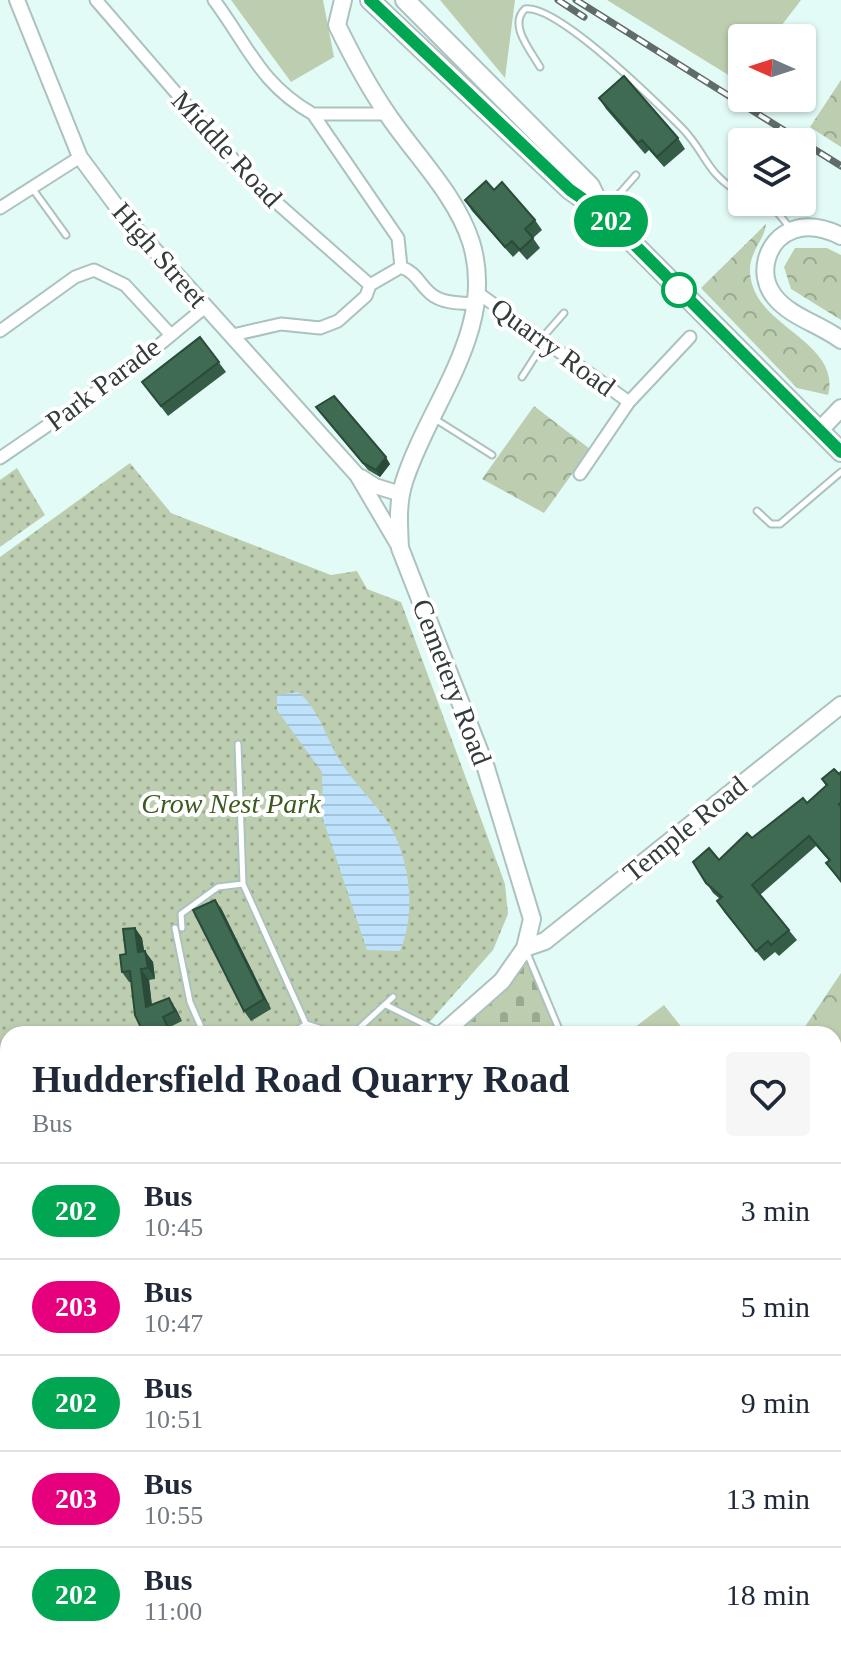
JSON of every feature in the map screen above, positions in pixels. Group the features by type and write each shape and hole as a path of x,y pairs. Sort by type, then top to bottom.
{"highway":[{"path":"370,0 570,190 603,213 841,452"},
{"path":"405,0 590,186 603,213"}],"main road":[{"name":"Cemetery Road","path":"343,0 337,25 387,114 459,216 477,264 478,299 469,337 401,494 400,548 486,768 523,881 532,919 525,948"},
{"path":"841,236 810,227 792,230 776,243 765,260 765,277 772,294 783,305 841,340"},
{"path":"819,431 841,408"},
{"name":"Temple Road","path":"525,948 545,941 841,705"},
{"path":"451,1026 502,981 525,948"}],"street":[{"name":"High Street","path":"17,0 80,157 123,215 204,308 233,335 357,475 400,548"},
{"name":"Middle Road","path":"96,0 252,181 370,285"},
{"path":"214,0 267,80 292,102 313,114 398,238 401,267"},
{"path":"313,114 387,114"},
{"path":"0,208 80,157"},
{"path":"233,335 281,324 320,328 338,321 355,307 370,285 401,267"},
{"path":"401,267 414,272 431,295 448,302 478,299"},
{"path":"0,331 75,277 94,270 125,285 170,334"},
{"name":"Quarry Road","path":"478,299 543,340 629,402"},
{"name":"Park Parade","path":"0,458 120,377 204,308"},
{"name":"Quarry Road","path":"580,474 629,402 690,337"},
{"name":"High Street","path":"357,475 375,486 401,494"}],"lane":[{"path":"540,67 518,26 519,14 525,9 538,10 596,47 683,128 720,183 728,187"},
{"path":"603,213 636,175"},
{"path":"32,188 66,235"},
{"path":"780,216 792,230"},
{"path":"522,377 543,340 564,313"},
{"path":"432,417 492,455"},
{"path":"757,511 771,524 780,524 841,472"},
{"path":"238,744 243,884 306,1024"},
{"path":"182,928 181,914 218,887 243,884"},
{"path":"175,928 190,1002 200,1026"},
{"path":"525,948 558,1026"},
{"path":"362,1026 393,997"},
{"path":"386,1005 427,1026"},
{"path":"303,1026 317,1026"}],"green space":[{"path":"231,0 323,0 334,57 291,82"},
{"path":"440,0 515,0 505,78"},
{"path":"607,0 801,0 783,24 728,24 728,75"},
{"path":"841,80 841,147 816,128 810,127"},
{"path":"766,224 750,267 753,287 772,315 814,350 824,363 829,378 828,395 797,388 701,288"},
{"path":"795,248 827,248 841,255 841,320 791,289 784,267"},
{"path":"534,406 590,449 544,513 482,479"},
{"name":"Crow Nest Park","path":"130,463 171,513 331,575 357,571 367,589 401,602 505,884 508,914 493,950 426,1026 0,1026 0,557"},
{"path":"17,468 45,515 0,547 0,480"},
{"path":"525,948 560,1026 451,1026"},
{"path":"841,973 841,1026 805,1026"},
{"path":"664,1005 681,1026 636,1026"}],"water":[{"path":"298,692 317,715 344,767 384,817 400,848 409,901 400,951 367,950 323,819 322,772 277,710 277,695"}],"building":[{"path":"624,76 678,138 657,157 642,140 638,143 599,98"},
{"path":"486,181 494,190 502,182 535,220 525,229 533,238 520,250 512,241 505,247 465,200"},
{"path":"200,337 219,362 161,406 142,382"},
{"path":"334,396 386,457 376,470 363,463 316,407"},
{"path":"834,769 839,774 841,772 841,881 826,863 830,860 809,836 752,885 789,930 771,945 768,941 756,951 717,901 722,897 706,883 693,862 709,848 719,860 747,833 752,838 803,798 807,803 827,785 822,779"},
{"path":"215,900 264,999 244,1011 193,910"},
{"path":"135,928 138,952 145,951 148,968 141,969 146,1007 169,998 175,1011 163,1017 167,1026 140,1026 135,1015 130,971 122,972 120,955 126,954 123,929"}],"railway":[{"path":"558,0 584,17"},
{"path":"576,0 841,166"}],"bus line":[{"name":"202","path":"370,0 570,190 603,213 841,452"}]}
